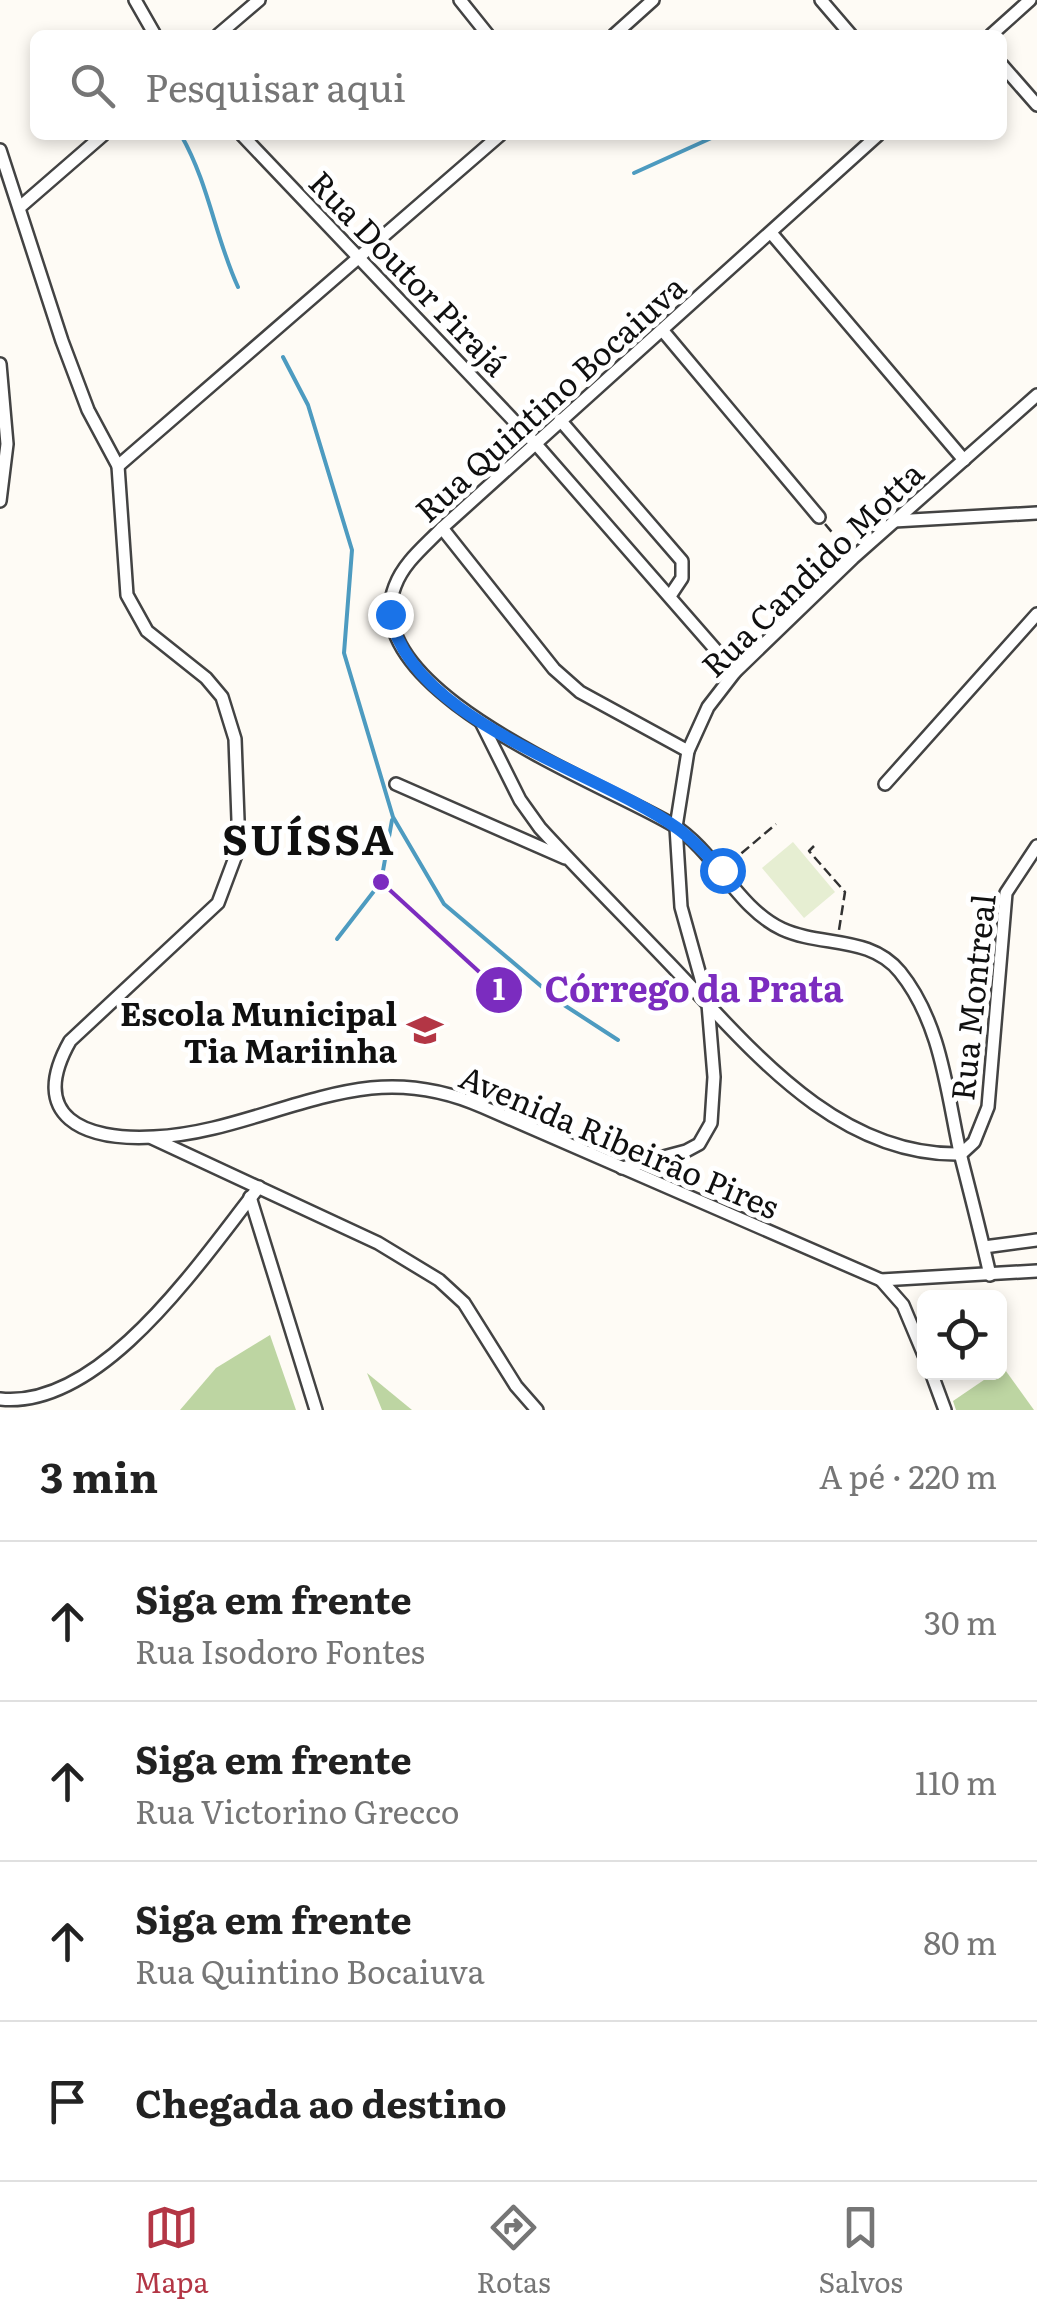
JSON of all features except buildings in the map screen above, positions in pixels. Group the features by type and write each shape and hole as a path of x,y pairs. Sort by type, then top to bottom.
{"street":[{"path":"135,0 152,30"},
{"path":"224,30 259,0"},
{"path":"460,0 484,30"},
{"path":"620,30 653,0"},
{"path":"821,0 847,30"},
{"path":"996,30 1030,0"},
{"path":"1007,71 1037,105"},
{"path":"20,207 97,140"},
{"name":"Rua Doutor Pirajá","path":"247,140 535,443 736,672"},
{"path":"118,466 494,140"},
{"name":"Rua Quintino Bocaiuva","path":"482,724 409,662 394,638 390,614 394,588 404,566 560,420 873,140"},
{"name":"Avenida Ribeirão Pires","path":"0,150 88,410 118,466 127,595 147,631 206,678 222,697 235,739 238,847 218,902 70,1040 56,1066 54,1100 62,1114 80,1125 152,1138 367,1088 399,1086 456,1095 882,1280"},
{"path":"772,234 964,460"},
{"path":"663,330 819,516"},
{"path":"0,364 7,444 0,500"},
{"name":"Rua Candido Motta","path":"622,1168 686,1151 706,1134 714,1096 708,1004 681,907 676,827 688,751 708,707 736,672 853,558 1037,394"},
{"path":"560,420 682,562 682,578 670,596"},
{"path":"894,521 1037,514"},
{"path":"442,528 554,669 580,692 688,751"},
{"path":"885,784 1037,614"},
{"path":"482,724 676,827 722,870 761,915 780,928 882,956 914,993 943,1066 990,1275"},
{"path":"482,724 520,800 568,860 786,1084 823,1109 901,1146 961,1154"},
{"path":"396,784 568,860"},
{"name":"Rua Montreal","path":"961,1154 974,1142 988,1107 1006,893 1037,846"},
{"path":"152,1138 255,1192 378,1243 439,1280 464,1303 516,1386 537,1410"},
{"path":"0,1399 21,1406 52,1392 96,1368 136,1337 255,1192"},
{"path":"255,1192 316,1410"},
{"path":"984,1246 1037,1240"},
{"path":"882,1280 1037,1271"},
{"path":"882,1280 903,1305 917,1338"},
{"path":"934,1380 944,1410"}],"path":[{"path":"819,516 853,558"},
{"path":"722,870 776,824"},
{"path":"814,846 809,851 844,892 837,941"}],"green space":[{"path":"793,842 835,892 804,918 762,868"},
{"path":"270,1335 296,1410 180,1410 216,1368"},
{"path":"367,1373 412,1410 382,1410"},
{"path":"1007,1373 1034,1410 956,1410 953,1401 984,1380 1007,1380"}],"waterway":[{"path":"184,140 238,287"},
{"path":"634,173 707,140"},
{"path":"283,357 308,405 352,550 344,653 393,817 444,904 561,1003 618,1040"},
{"path":"337,939 381,882 392,820"}],"place":[{"name":"Córrego da Prata","path":"381,882"},
{"name":"Escola Municipal Tia Mariinha","path":"425,1030"}],"district":[{"name":"SUÍSSA","path":"309,837"}],"route":[{"path":"390,614 394,638 409,662 482,724 676,827 722,870"}]}
